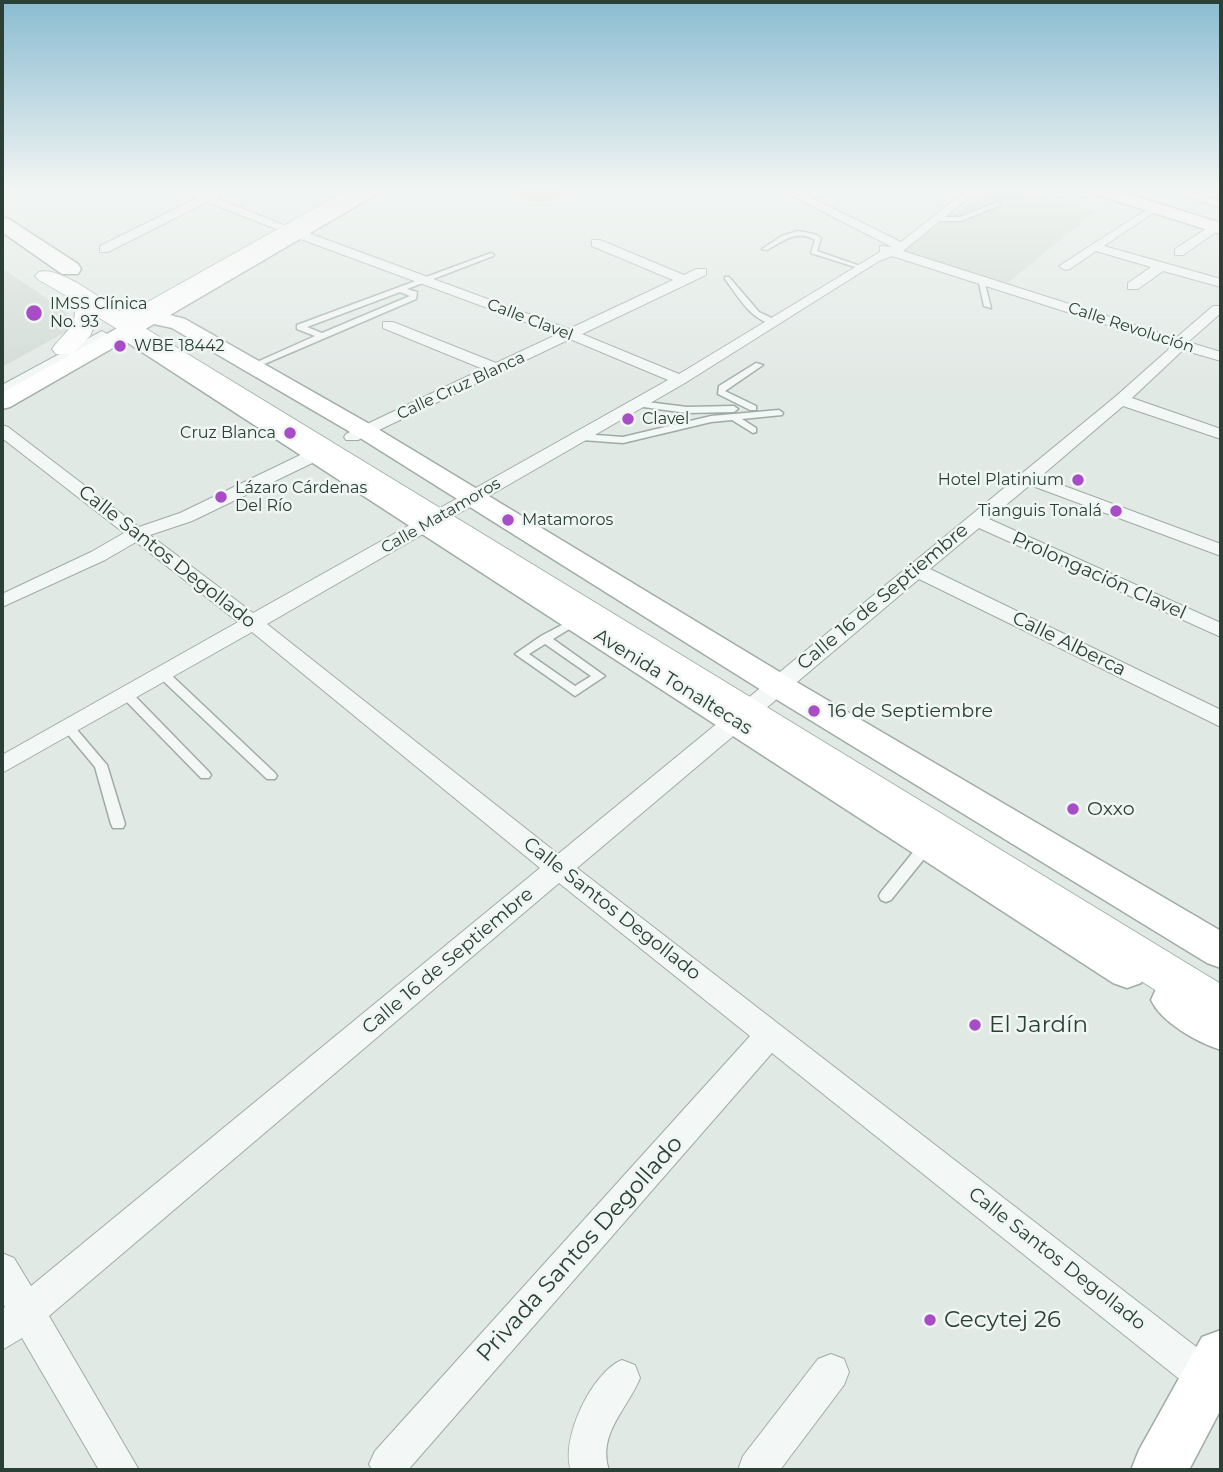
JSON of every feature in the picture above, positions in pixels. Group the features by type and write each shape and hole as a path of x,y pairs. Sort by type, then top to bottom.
{"highway":[{"path":"18,257 37,271"},
{"path":"47,257 70,269"},
{"path":"52,257 70,269"}],"main road":[{"path":"2,402 231,257"},
{"path":"130,320 243,257"},
{"path":"2,380 130,320 254,257"},
{"name":"Avenida Tonaltecas","path":"70,269 130,320 178,323 252,366 340,443 448,511 577,620 757,702 1221,951"},
{"name":"Avenida Tonaltecas","path":"37,271 130,320 340,443 757,702 1221,978"},
{"path":"64,349 81,332 88,320 88,308 81,295"},
{"name":"Avenida Tonaltecas","path":"757,702 926,845 1221,1031"},
{"name":"Avenida Tonaltecas","path":"757,702 1221,1008"},
{"path":"1159,1470 1217,1375"}],"street":[{"name":"Calle Clavel","path":"360,257 570,334 680,380"},
{"path":"629,257 684,280 701,272"},
{"name":"Calle Matamoros","path":"2,765 639,404 876,257"},
{"name":"Calle Revolución","path":"920,257 980,280 1221,357"},
{"path":"1065,266 1079,257"},
{"path":"1128,257 1221,283"},
{"path":"1133,286 1161,266"},
{"name":"Calle Cruz Blanca","path":"2,601 98,556 138,533 186,517 684,280"},
{"name":"Calle 16 de Septiembre","path":"14,1322 1121,400 1175,352 1178,343 1218,309"},
{"path":"2,391 130,320"},
{"path":"388,326 496,369"},
{"path":"1121,400 1221,434"},
{"name":"Calle Santos Degollado","path":"2,429 254,624 558,868 1217,1375"},
{"path":"1027,478 1221,550"},
{"name":"Prolongación Clavel","path":"976,520 1221,631"},
{"name":"Calle Alberca","path":"916,570 1221,719"},
{"name":"Privada Santos Degollado","path":"388,1464 771,1033"},
{"path":"2,1270 14,1322 120,1470"},
{"path":"757,1470 831,1372"},
{"path":"590,1470 584,1451 590,1434 622,1378"}],"lane":[{"path":"321,337 300,327 486,257"},
{"path":"828,257 860,267"},
{"path":"727,278 756,314 773,322"},
{"path":"980,280 988,306"},
{"path":"252,366 413,297 414,294 400,289"},
{"path":"753,408 721,392 722,388 759,365"},
{"path":"639,404 687,410 790,406"},
{"path":"582,437 623,440 679,425 779,413"},
{"path":"734,417 753,430"},
{"path":"545,639 599,676 575,692 521,654 545,639 577,620"},
{"path":"164,675 271,776"},
{"path":"127,695 205,775"},
{"path":"69,728 101,765 118,824"},
{"path":"886,896 926,845"}],"shaded area":[{"path":"918,257 1040,257 1005,285"},
{"name":"IMSS Clínica No. 93","path":"2,268 58,306 74,320 75,327 2,367"}],"place":[{"name":"IMSS Clínica No. 93","path":"34,313"},
{"name":"WBE 18442","path":"120,346"},
{"name":"Clavel","path":"628,419"},
{"name":"Cruz Blanca","path":"290,433"},
{"name":"Hotel Platinium","path":"1078,480"},
{"name":"Lázaro Cárdenas Del Río","path":"221,497"},
{"name":"Tianguis Tonalá","path":"1116,511"},
{"name":"Matamoros","path":"508,520"},
{"name":"16 de Septiembre","path":"814,711"},
{"name":"Oxxo","path":"1073,809"},
{"name":"El Jardín","path":"975,1025"},
{"name":"Cecytej 26","path":"930,1320"}]}
